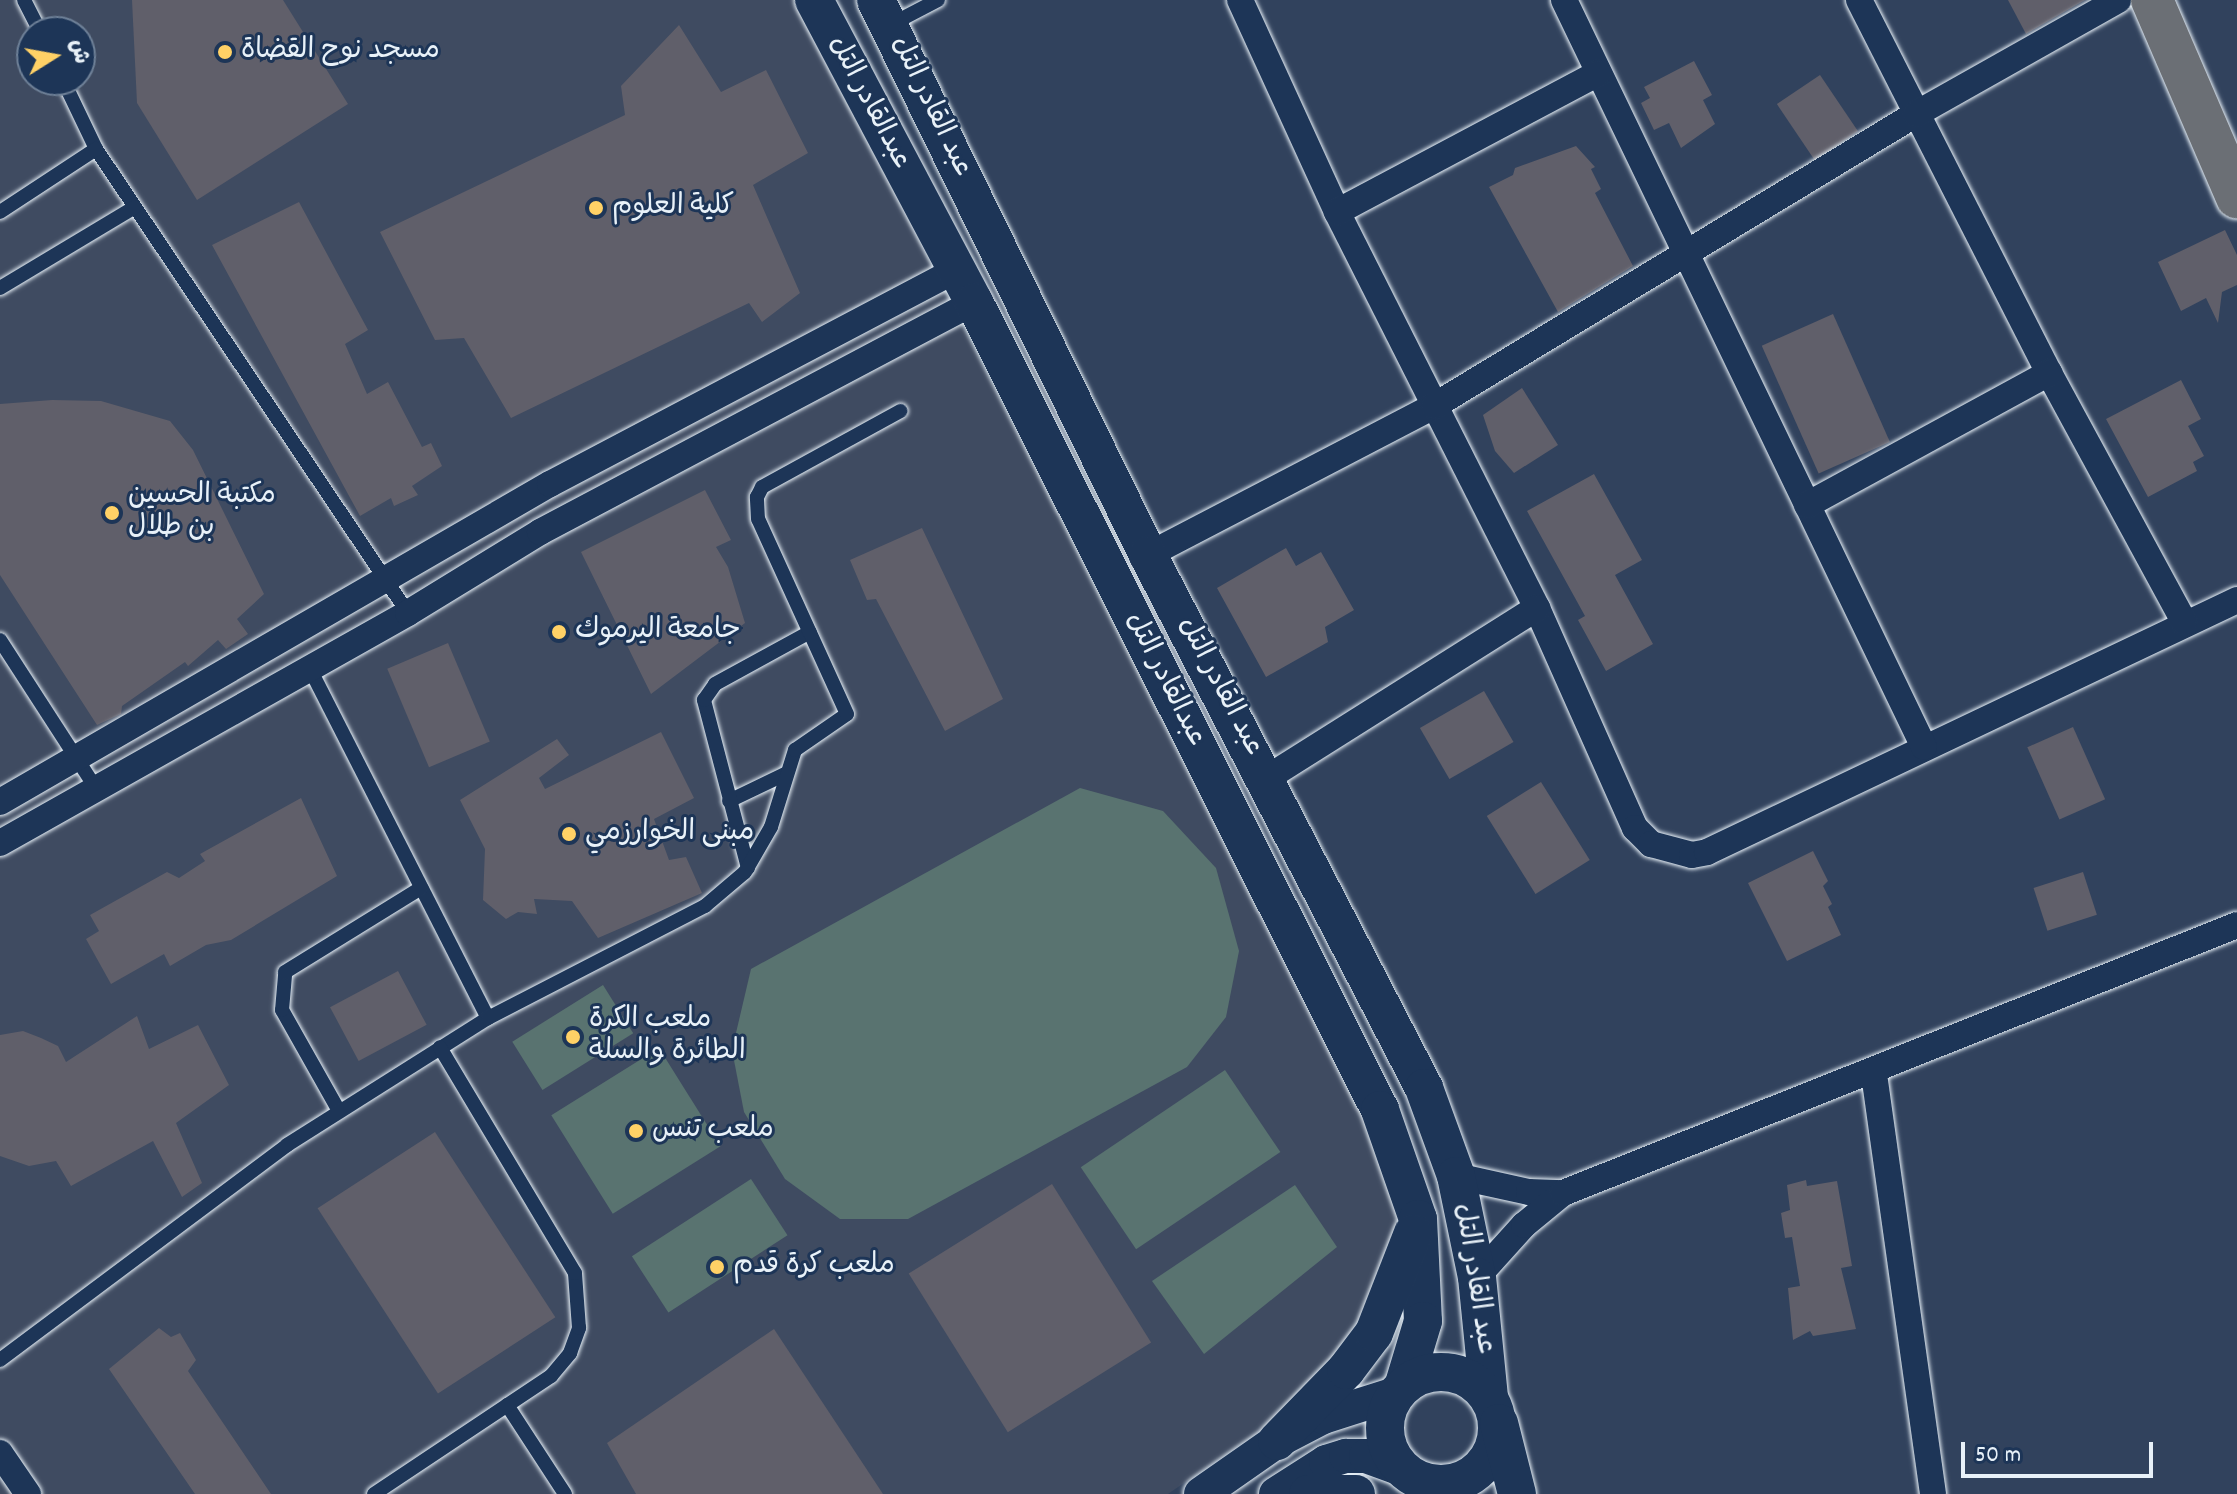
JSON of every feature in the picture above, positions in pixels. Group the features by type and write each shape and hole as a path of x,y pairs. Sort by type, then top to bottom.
{"main road":[{"name":"عبدالقادر التل","path":"814,0 965,286 1380,1110 1418,1219 1423,1321 1400,1389"},
{"path":"2152,0 2237,197"},
{"path":"2179,0 2237,128"},
{"name":"عبد القادر التل","path":"883,12 1148,555 1267,778 1424,1088 1456,1176 1477,1277 1493,1407"},
{"path":"1277,1441 1346,1370 1374,1333 1418,1219"},
{"path":"1493,1407 1493,1451 1483,1466 1469,1477 1427,1483 1385,1434 1400,1389 1421,1374 1459,1374 1493,1407 1517,1494"},
{"path":"1308,1494 1356,1494"}],"street":[{"path":"1240,0 1337,212 1537,608 1635,828 1651,844 1692,855 1707,852 2184,622 2237,600"},
{"path":"1564,0 1924,747"},
{"path":"1859,0 2049,373 2184,622"},
{"path":"1148,555 1434,406 1916,114 2118,0"},
{"path":"1337,212 1598,73"},
{"path":"0,802 697,403 965,286"},
{"path":"0,843 408,613 540,532 965,286"},
{"path":"1807,505 2049,373"},
{"path":"521,501 540,532"},
{"path":"1267,778 1537,608"},
{"path":"1477,1277 1524,1225 1563,1193 1874,1074 2237,925"},
{"path":"1874,1074 1933,1494"},
{"path":"1456,1176 1529,1192 1563,1193"},
{"path":"1201,1494 1277,1441 1340,1409 1400,1389"},
{"path":"0,1453 28,1494"},
{"path":"1276,1494 1326,1462 1346,1456 1366,1456 1427,1483"}],"lane":[{"path":"883,12 938,0"},
{"path":"71,96 96,149 408,613"},
{"path":"0,212 96,149"},
{"path":"0,288 135,207"},
{"path":"0,1360 339,1111 488,1018 705,906 748,868 771,827 785,774 795,750 847,714 758,519 757,497 762,487 900,411"},
{"path":"748,868 704,700 715,684 810,632"},
{"path":"0,640 95,787"},
{"path":"309,667 488,1018"},
{"path":"729,801 785,774"},
{"path":"339,1111 282,1010 285,972 421,888"},
{"path":"374,1494 551,1376 570,1353 581,1305 575,1273 440,1047"},
{"path":"507,1405 565,1494"}],"shaded area":[{"name":"جامعة اليرموك","path":"0,0 796,0 1400,1184 1389,1298 1277,1419 1168,1494 0,1494"}],"green space":[{"path":"1080,788 1163,811 1216,868 1239,951 1226,1017 1187,1067 908,1219 840,1219 785,1179 744,1112 732,1050 751,969"},
{"name":"ملعب الكرة الطائرة والسلة","path":"603,985 633,1033 542,1090 512,1042"},
{"name":"ملعب تنس","path":"659,1048 720,1146 613,1214 551,1115"},
{"path":"1225,1070 1280,1152 1136,1249 1081,1167"},
{"path":"751,1179 787,1235 668,1313 632,1256"},
{"path":"1295,1185 1337,1247 1204,1354 1152,1281"}],"building":[{"name":"مسجد نوح القضاة","path":"132,0 283,0 348,104 197,200 137,103"},
{"path":"2008,0 2085,0 2026,34"},
{"name":"كلية العلوم","path":"679,25 721,92 766,70 808,153 753,185 800,293 762,322 749,303 511,418 464,338 435,340 380,232 625,115 621,86"},
{"path":"1694,61 1712,95 1703,100 1715,124 1681,148 1669,123 1654,130 1641,103 1650,98 1644,87"},
{"path":"1820,75 1858,131 1815,160 1777,104"},
{"path":"1576,146 1595,167 1591,169 1601,189 1595,193 1633,266 1558,312 1489,187 1513,175 1515,168"},
{"path":"299,202 368,330 345,344 367,394 388,382 422,447 431,443 442,466 412,486 418,495 394,506 391,498 360,516 212,245"},
{"path":"2225,230 2237,255 2237,285 2222,292 2218,323 2206,298 2181,311 2158,262"},
{"path":"1833,314 1890,442 1819,474 1762,346"},
{"path":"2181,380 2201,419 2188,426 2204,456 2193,462 2197,471 2148,497 2106,419"},
{"path":"1522,388 1558,445 1514,473 1495,451 1483,415"},
{"name":"مكتبة الحسين بن طلال","path":"52,400 101,401 170,421 193,450 264,594 237,619 248,634 226,649 218,640 188,666 185,662 122,706 121,714 97,725 0,575 0,404"},
{"path":"1594,474 1642,560 1615,575 1653,644 1606,671 1578,620 1585,616 1527,511"},
{"path":"705,490 731,540 716,547 728,567 745,623 651,694 581,552"},
{"path":"922,528 1003,699 945,731 876,599 867,600 850,560"},
{"path":"1286,548 1296,566 1321,552 1354,610 1325,627 1328,642 1266,677 1217,588"},
{"path":"448,643 490,741 429,767 387,669"},
{"path":"1484,691 1514,742 1449,779 1420,728"},
{"path":"2073,727 2105,799 2059,820 2027,747"},
{"name":"مبنى الخوارزمي","path":"661,732 694,798 654,819 669,860 686,857 702,893 598,938 572,901 534,899 537,914 518,912 506,919 483,900 485,849 460,800 557,739 569,755 539,778 545,789"},
{"path":"1541,782 1590,860 1535,894 1487,816"},
{"path":"301,798 337,876 231,940 206,945 170,966 164,954 111,984 86,939 99,931 90,915 167,872 179,878 205,861 200,854"},
{"path":"1813,851 1828,881 1823,886 1832,904 1828,907 1841,935 1787,961 1748,883"},
{"path":"2083,872 2097,915 2047,931 2034,888"},
{"path":"398,971 427,1025 359,1061 330,1007"},
{"path":"137,1016 149,1049 198,1025 229,1085 176,1123 202,1183 182,1197 153,1141 71,1186 56,1161 29,1166 0,1156 0,1035 23,1031 41,1038 58,1046 66,1062"},
{"path":"435,1132 555,1317 438,1394 318,1208"},
{"path":"1806,1180 1807,1186 1837,1181 1852,1266 1841,1268 1856,1329 1813,1336 1810,1331 1793,1340 1788,1288 1800,1286 1792,1237 1785,1238 1781,1213 1790,1210 1787,1185"},
{"path":"1052,1184 1151,1343 1008,1432 909,1274"},
{"path":"159,1328 171,1337 180,1333 196,1360 188,1371 271,1494 195,1494 109,1369"},
{"path":"774,1329 883,1494 636,1494 607,1443"}],"place":[{"name":"مسجد نوح القضاة","path":"225,52"},
{"name":"كلية العلوم","path":"596,208"},
{"name":"مكتبة الحسين بن طلال","path":"112,513"},
{"name":"جامعة اليرموك","path":"559,632"},
{"name":"مبنى الخوارزمي","path":"569,834"},
{"name":"ملعب الكرة الطائرة والسلة","path":"573,1037"},
{"name":"ملعب تنس","path":"636,1131"},
{"name":"ملعب كرة قدم","path":"717,1267"}]}
